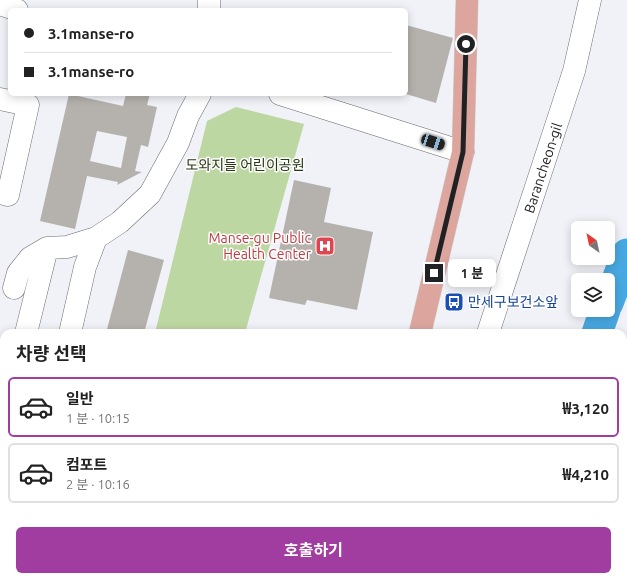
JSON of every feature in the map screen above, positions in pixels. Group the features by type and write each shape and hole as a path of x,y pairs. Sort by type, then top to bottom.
{"main road":[{"path":"421,329 463,152 467,0"}],"street":[{"name":"Barancheon-gil","path":"489,329 574,71 590,0"},
{"path":"0,4 11,8"},
{"path":"14,288 18,273 30,258 47,248 67,247 96,238 120,222 150,194 178,143 188,116 199,96"},
{"path":"286,96 463,152"},
{"path":"0,99 28,105 8,195 0,193"},
{"path":"71,329 85,267 96,238"},
{"path":"27,329 47,248"}],"green space":[{"name":"도와지들 어린이공원","path":"236,107 304,124 246,329 156,329 207,121"}],"building":[{"path":"408,26 453,38 436,103 408,95"},
{"path":"69,96 78,96 123,106 126,96 149,96 147,105 157,107 148,147 141,145 135,171 142,172 117,185 118,182 87,176 75,229 40,221","holes":["97,131 127,137 121,168 90,161"]},
{"name":"Manse-gu Public Health Center","path":"294,180 331,188 324,222 373,232 357,310 307,300 305,305 269,298"},
{"path":"128,250 164,260 145,329 107,329"}],"waterway":[{"path":"615,285 627,254"},
{"path":"598,329 603,317"}],"place":[{"name":"Manse-gu Public Health Center","path":"325,246"},
{"name":"만세구보건소앞","path":"454,302"}],"route":[{"path":"434,273 463,152 466,44"}]}
